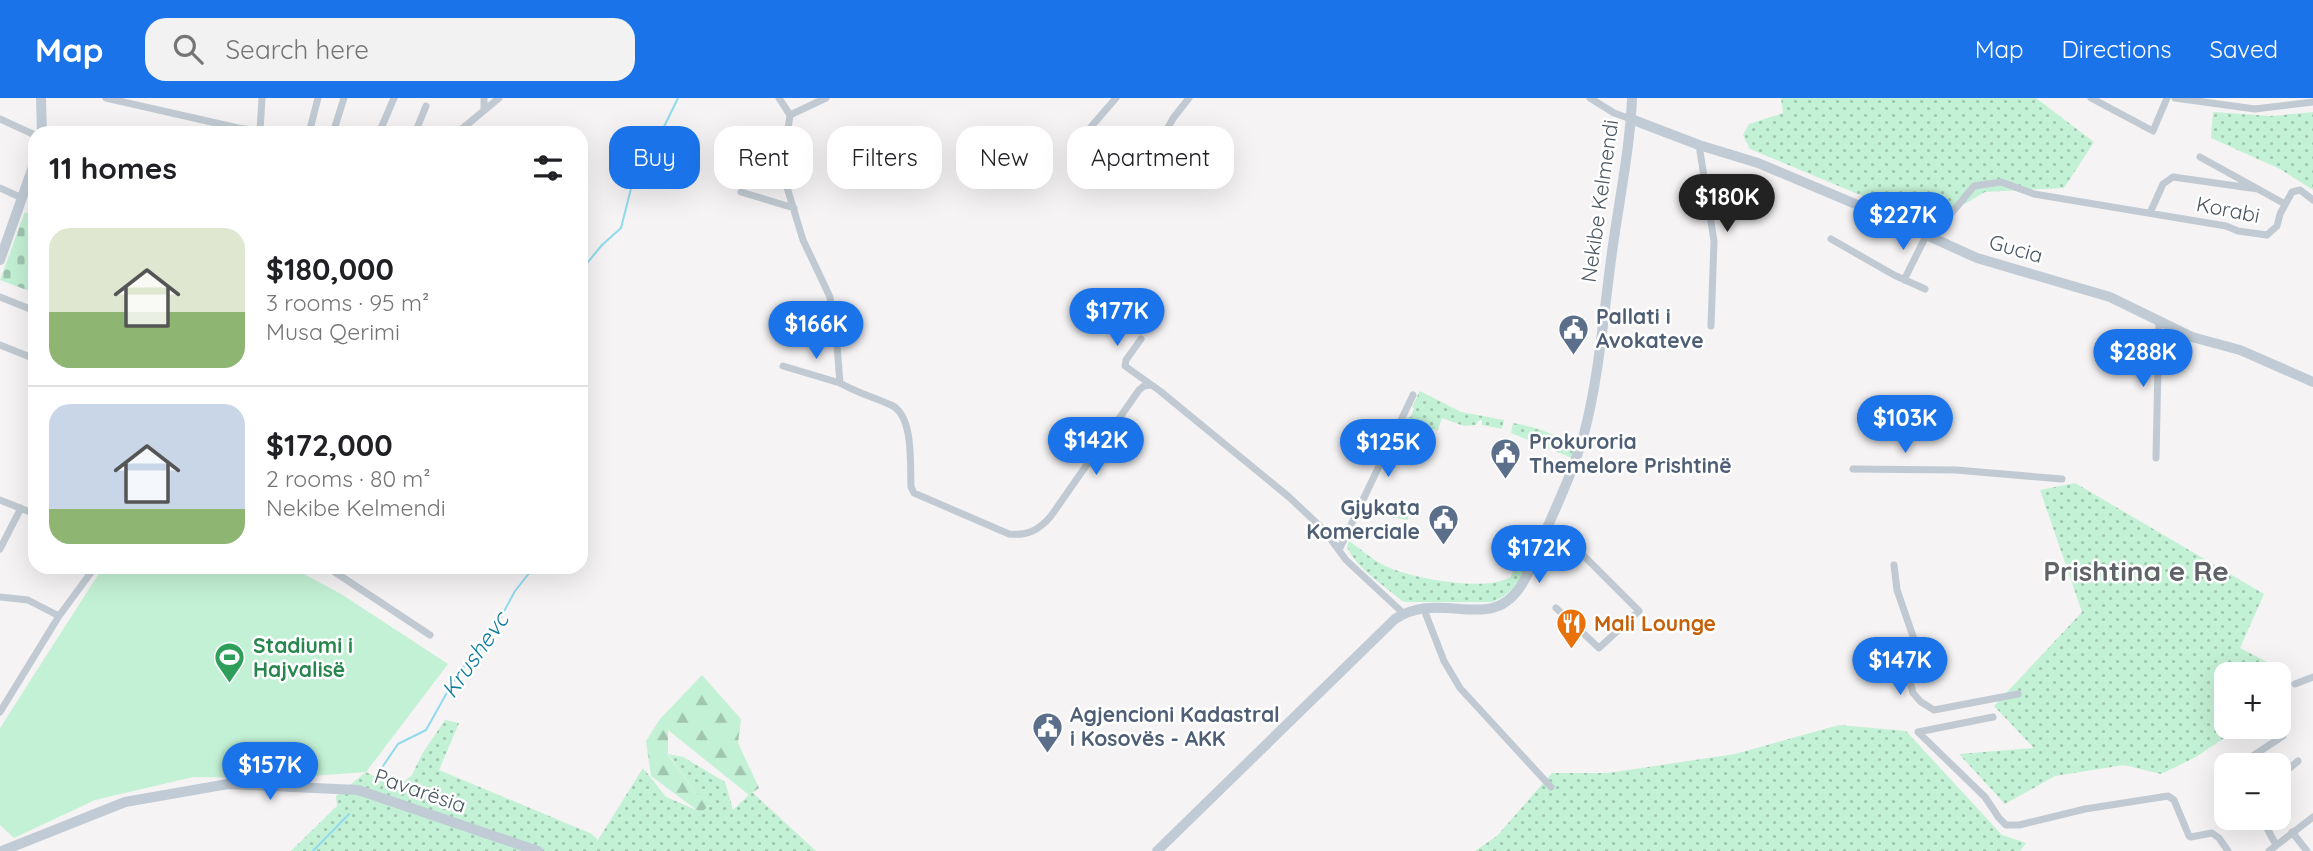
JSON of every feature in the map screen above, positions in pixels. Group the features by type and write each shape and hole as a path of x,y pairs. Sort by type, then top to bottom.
{"street":[{"path":"41,98 42,126"},
{"path":"106,98 221,126"},
{"path":"260,126 262,98"},
{"path":"311,126 318,98"},
{"path":"335,126 344,98"},
{"path":"382,126 394,98"},
{"path":"484,98 484,109"},
{"path":"465,126 499,98"},
{"path":"779,98 790,115 782,171 809,254 830,297 841,383"},
{"path":"790,115 826,98"},
{"path":"1092,126 1115,98"},
{"path":"1169,126 1189,98"},
{"path":"1590,98 1614,113 1631,119"},
{"name":"Nekibe Kelmendi","path":"1159,849 1325,685 1404,613 1423,607 1485,609 1507,602 1524,581 1576,459 1590,405 1632,98"},
{"path":"2091,98 2153,131 2167,98"},
{"path":"2175,98 2255,108 2313,102"},
{"path":"418,126 426,106"},
{"path":"0,119 28,132"},
{"name":"Gucia","path":"1631,119 1699,145 1758,163 1977,258 2102,294 2192,337 2247,352 2313,382"},
{"path":"1699,145 1714,241 1711,326"},
{"path":"2200,157 2285,204"},
{"path":"1904,279 1929,237 1969,191 1981,184 2001,183 2034,194 2150,213 2162,184 2173,177 2258,189"},
{"path":"0,260 28,181"},
{"path":"0,188 22,198"},
{"name":"Korabi","path":"2150,213 2267,235 2277,226 2285,204 2296,190 2304,192 2313,200"},
{"path":"741,192 794,208"},
{"path":"1831,239 1925,289"},
{"path":"0,297 28,308"},
{"path":"2156,458 2159,320"},
{"path":"1141,339 1126,360 1125,366 1151,384 1289,497 1324,530 1353,567 1404,613"},
{"path":"0,345 28,356"},
{"path":"783,366 841,383 856,392 892,405 903,415 914,494 1015,535 1032,532 1046,522 1139,390 1151,384"},
{"path":"1339,550 1413,395"},
{"path":"1853,469 1956,470 2062,479"},
{"path":"0,500 28,511"},
{"path":"0,549 21,508"},
{"path":"1548,527 1566,538 1639,611 1599,648 1556,608"},
{"path":"1894,565 1897,590 1915,642 1910,682 1913,693 1921,702 1934,710 2018,694"},
{"path":"0,712 59,616 90,574"},
{"path":"338,574 430,635"},
{"path":"0,597 28,600 59,616"},
{"path":"1423,607 1440,652 1460,688 1551,787"},
{"path":"2295,684 2313,677"},
{"path":"1993,717 1918,732 1985,797 2006,825 2019,825 2085,809 2168,796 2174,800 2191,837 2212,833 2228,851"},
{"path":"2257,753 2278,739"},
{"path":"2291,767 2298,761"},
{"name":"Pavarësia","path":"2,851 125,802 228,784 358,790 538,851"},
{"path":"2269,851 2313,817"},
{"path":"2267,830 2276,845"},
{"path":"2291,832 2307,851"}],"green space":[{"path":"1781,98 2036,98 2094,142 2064,188 1985,192 1930,224 1750,149 1743,135 1749,124 1783,113"},
{"path":"2213,112 2271,116 2313,112 2313,190 2280,169 2211,138"},
{"path":"25,212 28,214 28,290 0,280"},
{"path":"1420,391 1461,412 1504,420 1502,429 1482,425 1482,420 1476,425 1464,426 1442,418 1438,430 1418,426 1417,431 1401,429 1407,417 1411,417 1412,407"},
{"path":"1513,423 1538,429 1561,439 1575,450 1572,458 1511,433"},
{"path":"2075,483 2264,594 2240,648 2267,662 2214,662 2214,739 2223,739 2196,757 2161,774 2124,765 2055,776 2005,804 1959,754 2034,748 1994,706 2082,612 2040,490"},
{"path":"1388,501 1409,505 1408,520 1387,516"},
{"path":"1349,541 1390,568 1433,580 1468,584 1511,577 1518,556 1534,553 1513,588 1492,602 1407,602 1402,601 1357,562 1347,547"},
{"name":"Stadiumi i Hajvalisë","path":"99,574 304,574 341,594 448,664 366,772 284,778 193,777 95,800 14,838 0,825 0,728"},
{"path":"702,675 741,719 738,743 759,788 749,795 668,730 668,755 697,794 710,804 701,813 651,776 646,741 660,719"},
{"path":"445,720 459,723 439,770 592,834 598,840 643,768 666,797 701,812 710,805 697,794 668,754 683,757 725,782 733,810 752,792 816,851 291,851 337,806 336,796 366,772 396,788 412,775 422,754"},
{"path":"1839,725 1906,731 2002,835 2026,843 2020,851 1475,851 1497,836 1552,773 1608,773 1735,754"}],"waterway":[{"name":"Krushevc","path":"588,262 621,228 639,157 658,139 678,98"},
{"name":"Krushevc","path":"383,766 398,744 426,730 458,673 488,641 515,591 528,574"},
{"name":"Krushevc","path":"313,851 349,814"}],"place":[{"name":"Pallati i Avokateve","path":"1573,356"},
{"name":"Prokuroria Themelore Prishtinë","path":"1506,481"},
{"name":"Gjykata Komerciale","path":"1443,547"},
{"name":"Mali Lounge","path":"1571,651"},
{"name":"Stadiumi i Hajvalisë","path":"230,685"},
{"name":"Agjencioni Kadastral i Kosovës - AKK","path":"1047,754"}],"district":[{"name":"Prishtina e Re","path":"2136,571"}]}
